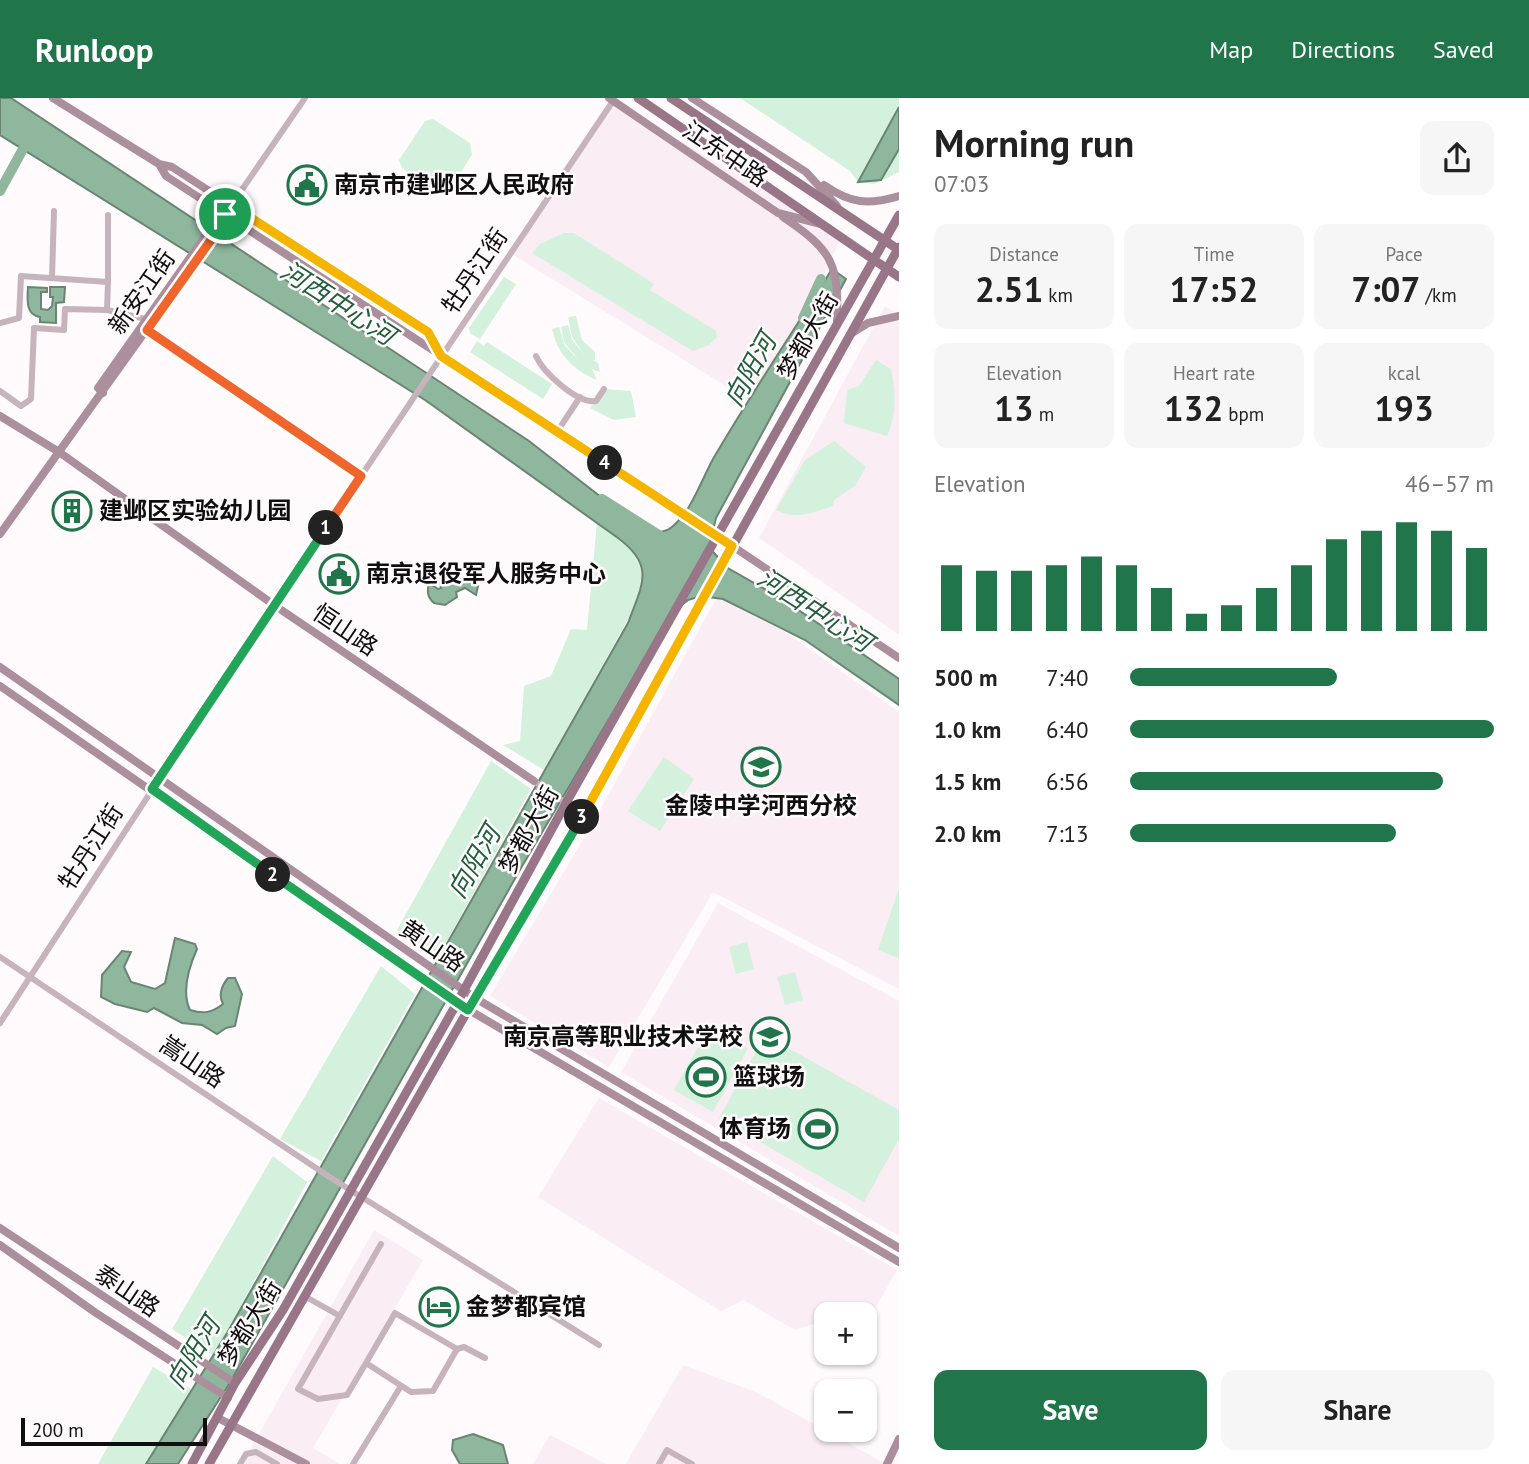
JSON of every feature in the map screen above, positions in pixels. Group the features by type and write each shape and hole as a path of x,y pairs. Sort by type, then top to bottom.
{"main road":[{"path":"52,98 159,164 172,167 428,332 440,356"},
{"name":"江东中路","path":"638,98 899,277"},
{"name":"江东中路","path":"671,98 899,249"},
{"name":"江东中路","path":"692,98 806,172 841,211"},
{"name":"江东中路","path":"611,99 778,213 827,226"},
{"path":"159,164 166,176 707,528 715,540 899,658"},
{"path":"806,172 839,195 869,204 899,196"},
{"path":"778,213 819,241 834,268 838,288 836,324"},
{"name":"新安江街","path":"103,393 98,388 225,214"},
{"name":"梦都大街","path":"192,1464 235,1383 283,1310 457,1003 566,803 899,215"},
{"name":"梦都大街","path":"209,1464 468,1010 587,808 849,334 899,249"},
{"name":"新安江街","path":"0,534 103,393 190,263"},
{"path":"849,334 868,323 899,316"},
{"name":"恒山路","path":"0,416 59,452 274,605 534,781"},
{"name":"黄山路","path":"0,667 160,776 443,978 899,1248"},
{"name":"黄山路","path":"0,686 457,1003 899,1262"},
{"name":"泰山路","path":"0,1228 235,1383"},
{"name":"泰山路","path":"0,1245 228,1398"},
{"path":"218,1418 306,1464"},
{"path":"887,1464 899,1440"}],"street":[{"name":"新安江街","path":"225,214 305,98"},
{"name":"牡丹江街","path":"0,1023 160,776 611,99"},
{"path":"52,278 54,211"},
{"path":"107,310 108,215"},
{"path":"19,318 20,276 108,282"},
{"path":"0,323 19,318 34,328 64,330 65,309 107,310 146,319"},
{"path":"0,391 21,406 31,399 34,328"},
{"path":"147,330 361,476"},
{"path":"536,356 541,368 554,380 588,402 596,401 604,389"},
{"path":"557,432 580,397"},
{"name":"恒山路","path":"534,781 566,803"},
{"name":"嵩山路","path":"0,957 321,1172 599,1345"},
{"path":"381,1244 298,1389 318,1399 347,1395 395,1313 457,1349"},
{"path":"306,1297 340,1317"},
{"path":"366,1363 411,1392 433,1391 457,1349 464,1347 485,1358"},
{"path":"353,1464 401,1386"},
{"path":"659,1464 667,1450 692,1464"},
{"path":"240,1464 246,1454 256,1452 277,1464"}],"shaded area":[{"path":"0,98 11,98 529,441 637,525 654,531 668,530 685,512 727,435 832,269 846,279 716,518 709,547 726,567 784,600 899,679 899,705 805,640 723,599 701,596 688,600 671,614 521,868 231,1381 178,1464 146,1464 227,1333 628,623 641,587 642,567 630,548 618,538 425,400 0,135"},
{"path":"740,98 899,98 899,172 874,184 858,182 850,171"},
{"path":"613,101 841,237 791,347 757,405 510,253"},
{"path":"899,107 899,149 881,180 858,182"},
{"path":"433,119 470,143 472,155 448,192 440,194 402,168 399,160 425,121"},
{"path":"564,233 574,233 654,284 650,290 716,331 717,337 709,345 693,351 532,253 540,244"},
{"path":"504,277 516,284 480,339 470,333 469,328"},
{"path":"28,287 47,288 47,292 41,292 41,309 48,310 52,306 53,297 50,297 50,287 65,287 64,302 56,303 56,323 40,322 40,317 32,313 28,302"},
{"path":"885,306 899,315 899,635 759,538"},
{"path":"576,316 582,340 595,352 593,360 598,363 600,372 592,369 597,380 568,360 558,347 552,329 559,327 565,346 578,359 564,342 561,327 568,325 572,340 584,354 572,337 568,317"},
{"path":"477,341 484,346 487,342 552,384 543,399 470,352"},
{"path":"876,360 891,369 893,378 894,411 887,436 844,423 847,390 859,386"},
{"path":"606,389 631,391 636,417 614,420 590,408"},
{"path":"834,441 866,467 856,485 834,500 833,506 818,511 790,515 776,510 805,460"},
{"path":"597,522 651,550 656,569 544,770 503,745 520,741 524,686 551,676 571,629 587,630"},
{"path":"440,579 460,579 478,586 476,595 465,588 456,592 457,597 445,605 434,603 428,594 429,583 441,588"},
{"name":"金陵中学河西分校","path":"722,588 899,712 899,989 713,892 609,1067 490,996 593,823"},
{"path":"664,757 694,779 660,831 628,811"},
{"path":"491,761 531,789 438,957 397,930"},
{"path":"899,888 899,958 878,950"},
{"name":"南京高等职业技术学校","path":"718,903 899,1001 899,1236 621,1072"},
{"path":"175,938 195,944 197,949 186,987 190,1010 207,1012 219,1007 223,1004 221,994 224,984 228,978 235,978 242,994 235,1026 217,1034 202,1025 182,1023 154,1008 147,1012 115,1004 101,997 102,975 122,951 131,952 124,967 131,982 155,989 165,983"},
{"path":"747,942 754,969 736,974 729,947"},
{"path":"381,966 415,994 321,1161 280,1139"},
{"path":"795,972 803,1000 785,1005 777,977"},
{"name":"篮球场","path":"709,1027 748,1048 713,1112 674,1090"},
{"name":"体育场","path":"765,1035 899,1110 899,1139 864,1202 719,1118"},
{"path":"599,1098 897,1270 877,1305 877,1302 814,1302 814,1324 795,1330 743,1300 721,1311 538,1197"},
{"path":"273,1156 307,1182 214,1356 172,1329"},
{"path":"374,1230 423,1260 313,1448 340,1464 242,1464"},
{"path":"683,1365 758,1393 814,1424 814,1442 846,1442 886,1464 626,1464"},
{"path":"153,1367 191,1389 149,1464 98,1464"},
{"path":"473,1434 503,1445 508,1464 460,1464 452,1450 453,1440"},
{"path":"550,1435 606,1464 533,1464"}],"waterway":[{"name":"向阳河","path":"0,191 29,138"},
{"name":"向阳河","path":"803,318 821,279"},
{"name":"河西中心河","path":"602,499 665,539"}],"place":[{"name":"南京市建邺区人民政府","path":"307,185"},
{"name":"建邺区实验幼儿园","path":"72,511"},
{"name":"南京退役军人服务中心","path":"339,574"},
{"name":"金陵中学河西分校","path":"761,767"},
{"name":"南京高等职业技术学校","path":"770,1037"},
{"name":"篮球场","path":"706,1077"},
{"name":"体育场","path":"818,1129"},
{"name":"金梦都宾馆","path":"439,1307"}],"route":[{"path":"231,205 428,332 441,356 732,546 587,808 468,1010 152,789 361,476 147,330 218,230 225,214 231,205"}]}
